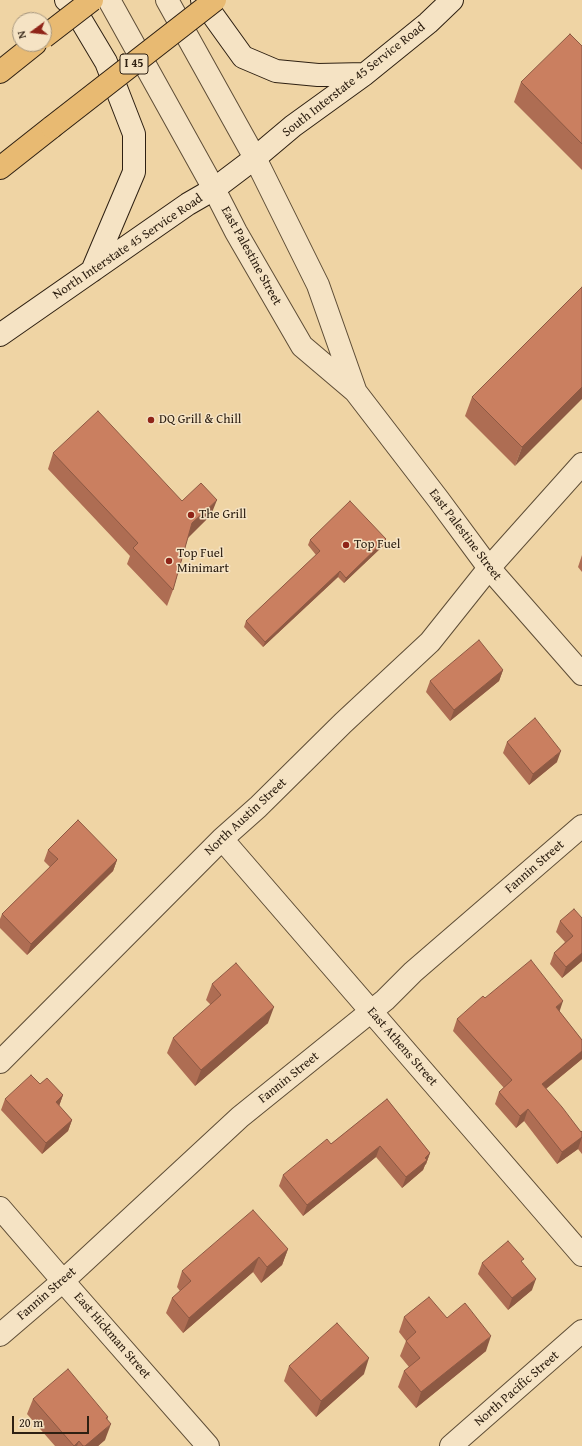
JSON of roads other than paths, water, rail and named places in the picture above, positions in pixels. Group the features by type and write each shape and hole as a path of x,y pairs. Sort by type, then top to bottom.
{"highway":[{"path":"52,31 92,0"},
{"name":"I 45","path":"0,168 215,0"},
{"path":"8,66 25,52"}],"street":[{"path":"66,0 72,5 106,62 134,134 134,172 92,271"},
{"name":"East Palestine Street","path":"109,0 214,189 236,232 302,346 355,391 489,568 582,674"},
{"name":"East Palestine Street","path":"167,0 255,158 318,285 355,391"},
{"path":"202,0 243,57 276,71 318,75 365,74"},
{"name":"South Interstate 45 Service Road","path":"255,158 293,126 365,74 428,23 452,0"},
{"name":"North Interstate 45 Service Road","path":"0,335 188,204 214,189 255,158"},
{"name":"North Austin Street","path":"0,1062 222,839 258,807 343,723 430,642 489,568 582,464"},
{"name":"Fannin Street","path":"0,1335 62,1281 240,1117 385,1000 413,972 582,826"},
{"name":"East Athens Street","path":"222,839 582,1255"},
{"name":"East Hickman Street","path":"0,1208 62,1281 208,1446"},
{"name":"North Pacific Street","path":"451,1446 582,1331"}],"place":[{"name":"DQ Grill & Chill","path":"151,420"},
{"name":"The Grill","path":"191,515"},
{"name":"Top Fuel","path":"346,545"},
{"name":"Top Fuel Minimart","path":"169,561"}]}
